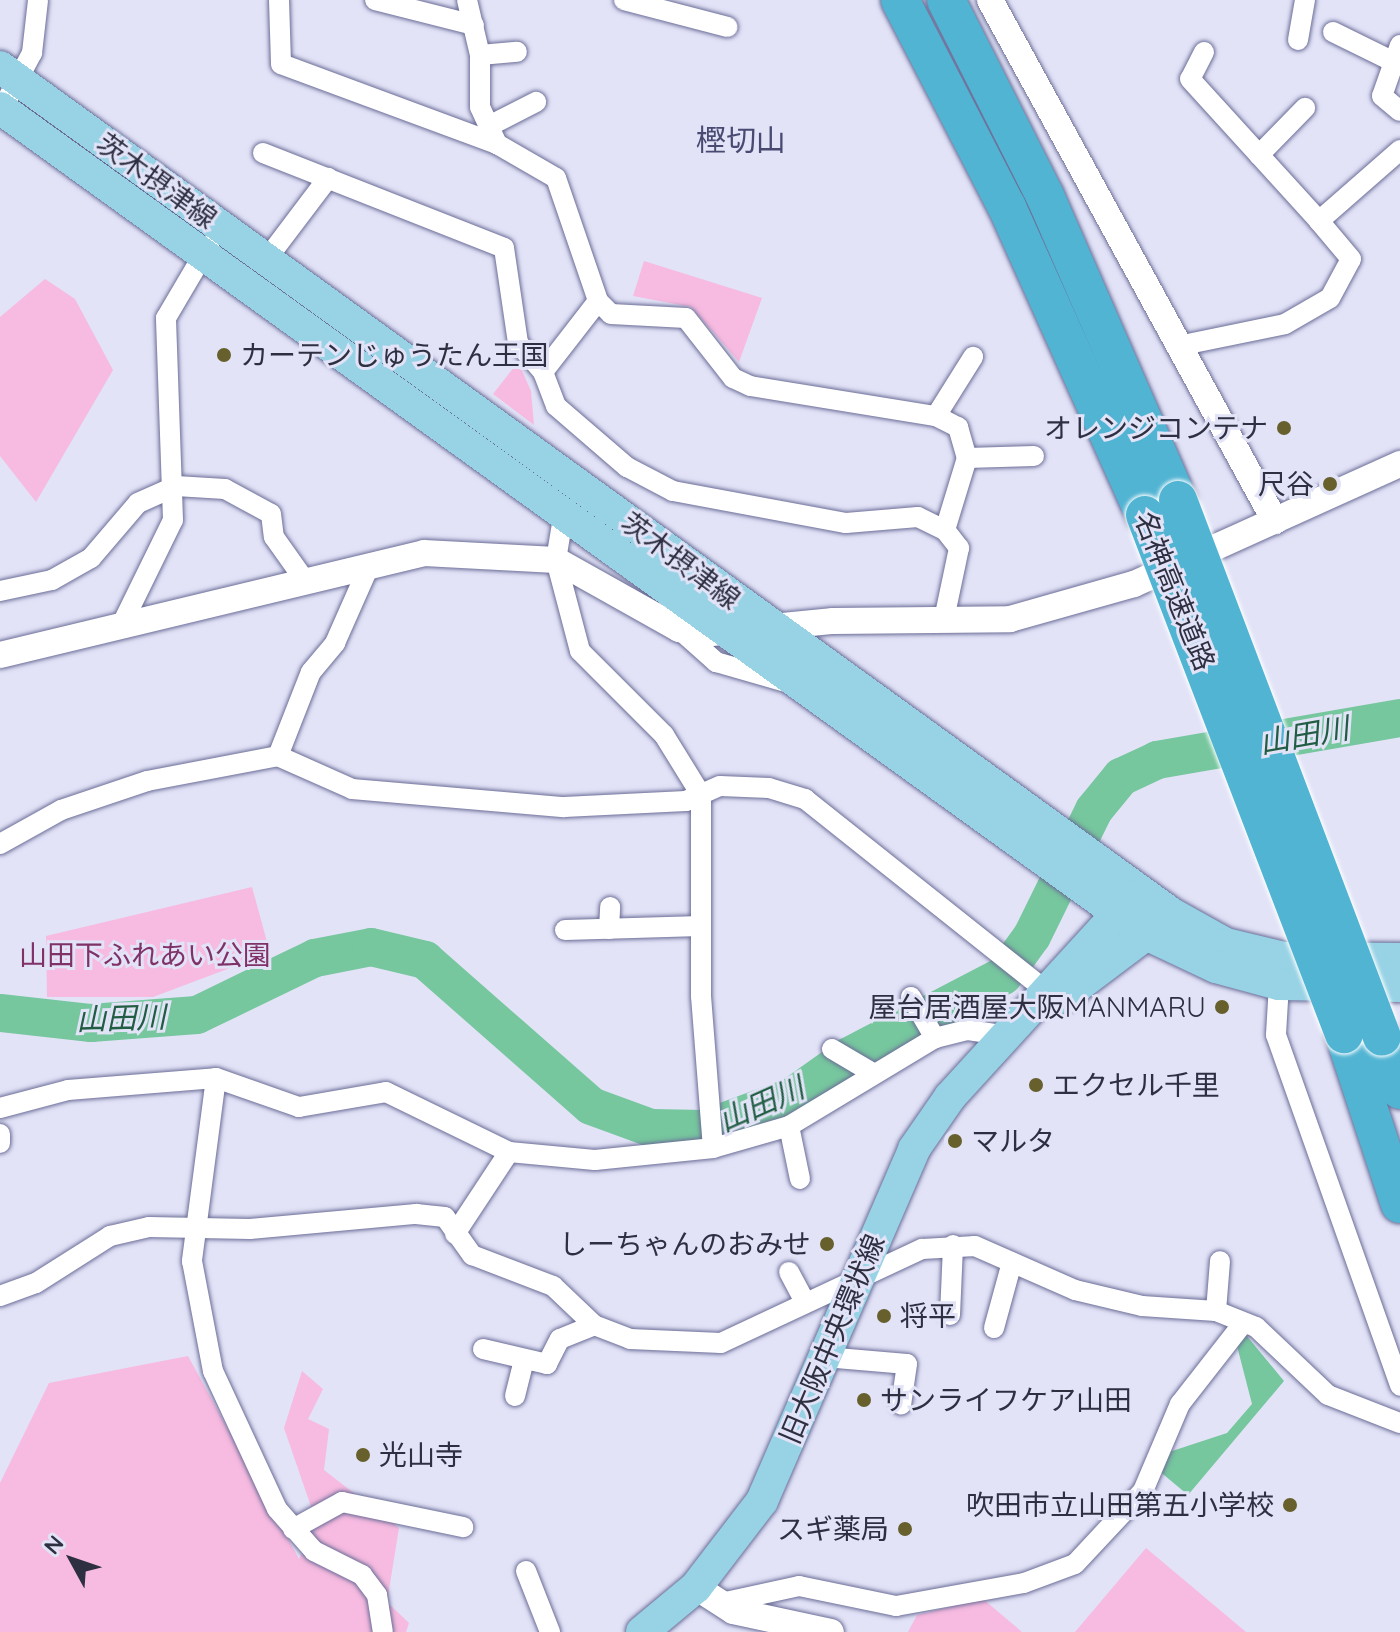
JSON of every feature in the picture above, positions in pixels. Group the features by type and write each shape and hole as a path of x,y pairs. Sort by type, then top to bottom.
{"highway":[{"name":"名神高速道路","path":"900,0 1161,508 1382,1037 1400,1090"},
{"name":"名神高速道路","path":"946,0 1045,196 1161,508 1400,1204"}],"main road":[{"name":"茨木摂津線","path":"10,74 774,630 1046,842"},
{"name":"茨木摂津線","path":"1,109 804,686 1046,842 1216,967 1279,984 1400,986"},
{"name":"旧大阪中央環状線","path":"1008,1036 1038,985 1129,902"},
{"name":"茨木摂津線","path":"1160,924 1284,958 1400,959"},
{"name":"旧大阪中央環状線","path":"642,1632 708,1595 762,1501 914,1149 950,1097 1008,1036 1160,924"}],"street":[{"path":"1,109 10,74 38,0"},
{"path":"279,0 281,64 493,135 556,178 598,301 611,314 686,318 733,378 750,386 936,416 958,427 967,458 945,530"},
{"path":"375,0 474,25"},
{"path":"467,0 480,55 480,107 493,135"},
{"path":"624,0 728,27"},
{"path":"990,0 1183,345 1275,521"},
{"path":"1298,40 1305,0"},
{"path":"1333,32 1397,53 1382,96 1400,111"},
{"path":"480,55 517,52"},
{"path":"1183,345 1285,324 1330,298 1351,259 1190,79 1204,52"},
{"path":"493,135 536,102"},
{"path":"1259,155 1305,108"},
{"path":"1319,221 1400,150"},
{"path":"263,153 504,248 518,343 543,372 556,406 627,467 673,491 846,523 918,517 945,530 959,548 944,619"},
{"path":"266,260 328,178"},
{"path":"122,624 157,566 176,486 166,318 222,228"},
{"path":"543,372 598,301"},
{"path":"936,416 973,357"},
{"path":"967,458 1034,456"},
{"path":"679,629 731,632 944,619 1010,619 1064,607 1275,521 1400,464"},
{"path":"0,591 52,580 91,558 138,503 176,486 225,489 271,514 274,537 303,578"},
{"path":"564,512 556,560 580,651 664,735 701,795 701,926 708,1108 713,1148"},
{"path":"0,655 303,578 424,553 556,560 679,629 716,662 767,682 804,686"},
{"path":"278,756 311,672 335,643 370,564"},
{"path":"0,844 61,810 147,781 278,756 367,790 564,807 701,795 720,786 769,788 805,799 1038,985"},
{"path":"609,929 610,907"},
{"path":"565,930 701,926"},
{"path":"1279,984 1276,1035 1400,1386"},
{"path":"911,997 935,1038"},
{"path":"0,1108 68,1090 216,1078 299,1107 386,1092 509,1152 595,1160 713,1148 789,1126 871,1072 935,1038 968,1030 1008,1036"},
{"path":"832,1049 871,1072"},
{"path":"216,1078 192,1261 213,1371 293,1529 314,1551 362,1575 377,1595 383,1632"},
{"path":"789,1126 800,1179"},
{"path":"0,1134 0,1143"},
{"path":"455,1234 509,1152"},
{"path":"0,1296 36,1283 110,1236 198,1225 250,1229 416,1214 445,1217 472,1255 553,1286 594,1325 630,1339 721,1343 803,1298 922,1249 953,1245 1012,1262 1081,1292 1142,1306 1216,1311 1241,1326 1256,1327 1328,1395 1400,1423"},
{"path":"950,1315 953,1245"},
{"path":"1216,1311 1220,1261"},
{"path":"994,1328 1012,1262"},
{"path":"789,1272 803,1298"},
{"path":"483,1349 547,1364 560,1339 594,1325"},
{"path":"708,1595 799,1586 896,1606 1024,1583 1075,1564 1143,1491 1180,1404 1241,1326"},
{"path":"825,1357 907,1364 901,1405"},
{"path":"515,1396 524,1359"},
{"path":"293,1529 342,1502 463,1527"},
{"path":"526,1571 550,1632"},
{"path":"708,1595 786,1626 831,1632"}],"green space":[{"path":"644,261 762,298 739,362 691,307 633,296"},
{"path":"45,279 75,299 113,370 36,502 0,456 0,317"},
{"path":"518,362 531,391 534,425 493,394"},
{"name":"山田下ふれあい公園","path":"252,887 270,953 153,997 47,997 46,936"},
{"path":"188,1356 299,1559 317,1524 284,1428 302,1371 323,1389 308,1419 329,1429 324,1470 399,1528 387,1602 409,1623 406,1632 0,1632 0,1483 49,1383"},
{"path":"1146,1548 1246,1632 1075,1632"},
{"path":"983,1599 1022,1632 908,1632 917,1615"}],"shaded area":[{"path":"1246,1335 1284,1381 1188,1495 1158,1470 1166,1453 1227,1433 1252,1404 1237,1346"}],"waterway":[{"name":"山田川","path":"0,1013 91,1023 197,1015 315,958 371,947 425,960 591,1106 651,1128 704,1129 793,1096 849,1056 1003,976 1032,936 1094,810 1121,777 1157,760 1400,718"}],"place":[{"name":"カーテンじゅうたん王国","path":"224,355"},
{"name":"オレンジコンテナ","path":"1284,428"},
{"name":"尺谷","path":"1330,484"},
{"name":"屋台居酒屋大阪MANMARU","path":"1222,1007"},
{"name":"エクセル千里","path":"1036,1085"},
{"name":"マルタ","path":"955,1141"},
{"name":"しーちゃんのおみせ","path":"827,1244"},
{"name":"将平","path":"884,1316"},
{"name":"サンライフケア山田","path":"864,1400"},
{"name":"光山寺","path":"363,1455"},
{"name":"吹田市立山田第五小学校","path":"1290,1505"},
{"name":"スギ薬局","path":"905,1529"}],"district":[{"name":"樫切山","path":"741,140"}]}
